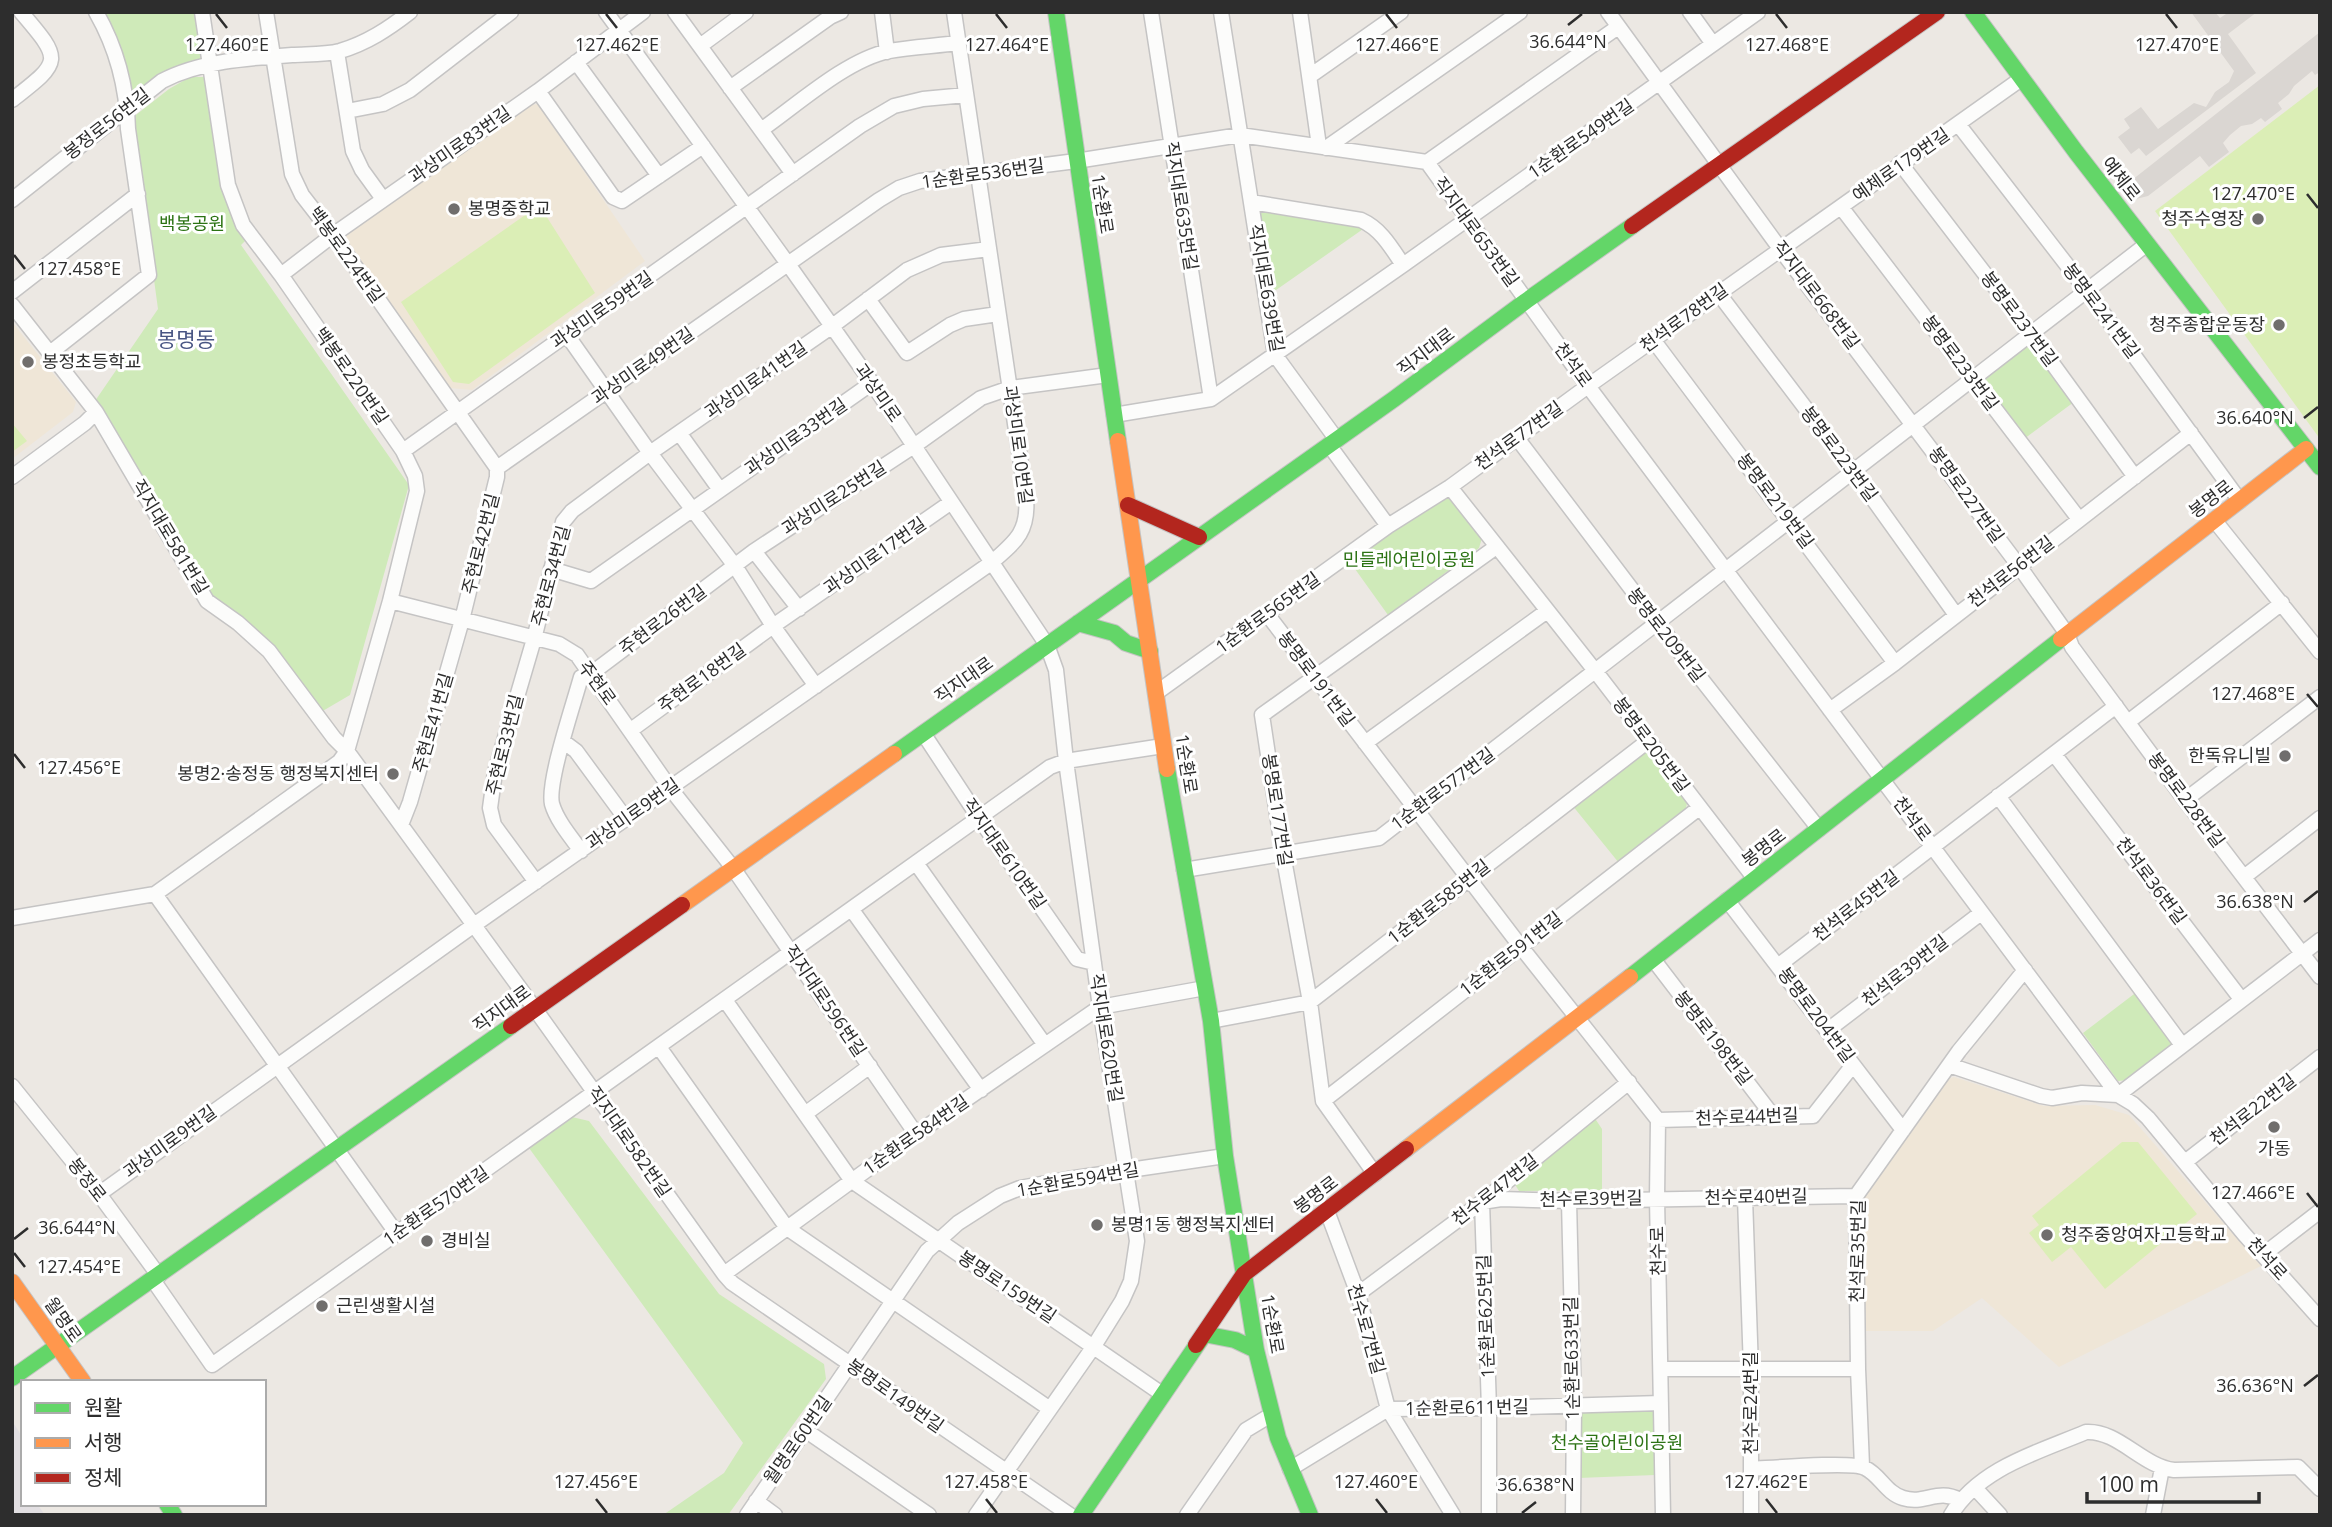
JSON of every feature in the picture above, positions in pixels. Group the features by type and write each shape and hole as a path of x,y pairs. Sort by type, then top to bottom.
{"street":[{"path":"12,100 44,75 52,62 50,49 21,12"},
{"path":"50,353 149,275 127,108 111,39 96,12"},
{"name":"백봉로220번길","path":"202,12 228,186 243,225 281,275 403,452 415,476 417,491 390,601 347,751"},
{"name":"백봉로224번길","path":"266,12 292,174 302,195 498,468"},
{"name":"봉정로56번길","path":"12,200 162,81 180,72 273,56 337,52 372,38 410,12"},
{"path":"347,111 383,104 410,90 511,12"},
{"name":"과상미로","path":"606,12 872,383 1047,645"},
{"name":"과상미로83번길","path":"281,275 643,12"},
{"path":"675,12 793,174"},
{"path":"700,46 746,12"},
{"path":"730,88 841,12"},
{"path":"882,12 887,52"},
{"name":"과상미로10번길","path":"954,12 1027,513 1023,530 991,563"},
{"name":"1순환로","path":"1056,12 1163,746 1211,1021 1225,1156 1256,1350 1271,1415 1309,1514"},
{"name":"직지대로635번길","path":"1152,12 1211,399"},
{"name":"직지대로639번길","path":"1221,12 1275,355 1388,526"},
{"path":"1300,12 1323,147 1520,12"},
{"path":"1310,76 1401,12"},
{"name":"직지대로668번길","path":"1608,12 1781,250 1914,425"},
{"path":"1690,12 1713,44"},
{"name":"1순환로549번길","path":"1114,415 1211,399 1758,12"},
{"name":"예체로","path":"1973,12 2021,79 2320,467"},
{"name":"직지대로","path":"12,1378 1139,580 1931,14"},
{"name":"직지대로653번길","path":"1172,145 1240,135 1427,163 1618,27"},
{"path":"761,130 848,68 887,52 958,43"},
{"path":"337,52 353,150 362,170 383,199"},
{"path":"576,62 659,176"},
{"name":"예체로179번길","path":"1781,250 2021,79"},
{"path":"538,90 614,197 622,201 703,146"},
{"name":"과상미로59번길","path":"403,452 860,126 894,106 923,99 966,95"},
{"name":"봉명로241번길","path":"1958,124 2087,291 2240,501"},
{"name":"1순환로536번길","path":"788,264 899,188 920,181 1076,161 1172,145"},
{"name":"직지대로653번길","path":"1427,163 1526,301"},
{"name":"봉명로237번길","path":"1900,163 2031,334 2135,477"},
{"path":"12,292 138,194"},
{"name":"직지대로639번길","path":"1251,202 1361,220 1373,225 1381,233 1404,265"},
{"name":"봉명로233번길","path":"1841,207 2079,519"},
{"name":"1순환로577번길","path":"1184,870 1379,838 2147,244"},
{"path":"989,249 923,261 868,299 907,353 950,325 964,319 998,314"},
{"name":"천석로78번길","path":"1587,386 1781,250"},
{"name":"과상미로49번길","path":"498,468 788,264"},
{"name":"봉명로223번길","path":"1719,294 1853,471 1956,615"},
{"name":"과상미로41번길","path":"650,453 868,299"},
{"name":"천석로","path":"1526,301 2118,1096 2133,1104 2148,1118 2320,1319"},
{"name":"직지대로581번길","path":"12,305 96,412 207,601 270,651 334,738 347,751 535,1009"},
{"path":"567,335 650,453 735,566 773,626 816,685"},
{"name":"봉명로219번길","path":"1654,341 1895,663"},
{"name":"과상미로25번길","path":"735,566 981,398 1010,388 1108,374"},
{"name":"과상미로33번길","path":"691,509 872,383"},
{"name":"천석로77번길","path":"1450,487 1587,386"},
{"path":"12,477 96,412"},
{"name":"봉명로227번길","path":"1914,425 2067,634"},
{"name":"천석로56번길","path":"1830,710 1895,663 2191,433"},
{"path":"680,434 720,490"},
{"name":"봉명로209번길","path":"1517,438 1658,624 1819,829"},
{"name":"봉명로","path":"1200,1340 1244,1274 1653,959 2306,449"},
{"name":"주현로34번길","path":"534,639 563,523 572,512 650,453"},
{"name":"주현로42번길","path":"462,620 498,468"},
{"name":"1순환로565번길","path":"1156,694 1388,526 1450,487"},
{"name":"봉명로205번길","path":"1450,487 1755,879"},
{"name":"과상미로17번길","path":"773,626 950,503"},
{"path":"1128,505 1199,537"},
{"path":"551,569 591,581 691,509"},
{"path":"2215,521 2320,652"},
{"name":"봉명로177번길","path":"1375,1174 1323,1101 1310,1002 1262,715 1496,547"},
{"path":"754,551 799,609"},
{"name":"과상미로9번길","path":"99,1194 580,850 991,563"},
{"name":"주현로26번길","path":"592,673 735,566"},
{"name":"주현로","path":"390,601 559,644 577,654 670,788 733,868"},
{"path":"2128,722 2282,603"},
{"name":"봉명로191번길","path":"1364,743 1546,611"},
{"name":"봉명로191번길","path":"1267,614 1576,1016"},
{"name":"주현로41번길","path":"401,825 410,803 462,620"},
{"path":"1078,623 1114,633 1126,643 1150,652"},
{"name":"주현로18번길","path":"631,730 773,626"},
{"name":"봉명로228번길","path":"2067,634 2072,647 2320,977"},
{"name":"주현로33번길","path":"534,639 495,772 490,808 494,825 536,882"},
{"name":"직지대로620번길","path":"976,1515 1094,1346 1122,1301 1136,1262 1137,1241 1100,1007 1056,670 1047,645"},
{"path":"580,850 552,804 552,784 581,677 592,673"},
{"path":"2185,800 2320,696"},
{"name":"천석로45번길","path":"1779,965 2116,706"},
{"name":"직지대로610번길","path":"923,733 1077,959 1094,963"},
{"name":"1순환로585번길","path":"1211,1021 1310,1002 1648,741"},
{"path":"564,742 576,751 626,819"},
{"name":"1순환로570번길","path":"212,1365 1051,766 1066,761 1163,746"},
{"path":"12,918 155,894 339,762 347,751"},
{"name":"천석로36번길","path":"2053,754 2241,999"},
{"path":"1998,796 2182,1045"},
{"name":"1순환로591번길","path":"1323,1101 1699,808"},
{"path":"2244,877 2316,820"},
{"path":"916,863 1045,1045"},
{"name":"직지대로596번길","path":"733,868 916,1134"},
{"path":"155,894 397,1234"},
{"name":"봉명로204번길","path":"1727,900 1903,1130"},
{"name":"1순환로584번길","path":"852,910 981,1090"},
{"name":"천석로39번길","path":"1828,1030 1981,913"},
{"path":"1949,1065 2041,1096 2052,1098 2082,1093 2118,1096 2320,940"},
{"name":"봉명로198번길","path":"1653,959 1773,1116"},
{"name":"천석로35번길","path":"1862,1466 1856,1196 1949,1065 2025,970"},
{"name":"1순환로584번길","path":"724,1274 916,1134 1100,1007 1205,988"},
{"path":"726,1000 805,1114 870,1066"},
{"name":"직지대로582번길","path":"535,1009 724,1274"},
{"path":"1576,1016 1658,1120"},
{"path":"659,1047 787,1228 1050,1409"},
{"name":"천석로22번길","path":"2185,1162 2320,1057"},
{"name":"천수로44번길","path":"1658,1120 1813,1115 1853,1065"},
{"name":"천수로47번길","path":"1358,1294 1482,1202 1629,1082"},
{"name":"봉정로","path":"12,1086 99,1194 212,1365"},
{"name":"1순환로584번길","path":"805,1114 852,1181"},
{"name":"천수로","path":"1658,1120 1663,1515"},
{"name":"1순환로594번길","path":"850,1364 927,1251 958,1223 1000,1196 1020,1188 1225,1156"},
{"name":"봉명로159번길","path":"852,1181 1163,1394"},
{"name":"천수로40번길","path":"1657,1198 1856,1196"},
{"name":"천수로39번길","path":"1482,1202 1501,1199 1569,1201 1657,1198"},
{"name":"천수로24번길","path":"1745,1198 1751,1369 1751,1469 1862,1466"},
{"name":"1순환로633번길","path":"1569,1201 1574,1406 1573,1515"},
{"name":"1순환로625번길","path":"1482,1202 1489,1408 1489,1515"},
{"path":"2263,1255 2320,1211"},
{"name":"천수로7번길","path":"1327,1212 1358,1294 1388,1409 1453,1515"},
{"name":"봉명로149번길","path":"724,1274 732,1283 1070,1515"},
{"name":"월명로","path":"12,1282 82,1380"},
{"path":"1081,1515 1200,1340 1212,1325 1248,1302"},
{"path":"1200,1340 1239,1341 1256,1350"},
{"name":"월명로60번길","path":"747,1515 850,1364"},
{"path":"1661,1368 1858,1369"},
{"name":"1순환로611번길","path":"1290,1469 1388,1409 1661,1403"},
{"path":"1187,1515 1246,1430 1271,1415"},
{"path":"805,1430 929,1515"},
{"path":"1951,1515 1960,1500 1992,1474 2086,1432 2100,1431 2162,1468 2298,1467 2320,1489"},
{"path":"1862,1466 1894,1494 1903,1498 1916,1500 1948,1493 1960,1500"},
{"path":"2153,1515 2162,1468"},
{"path":"1751,1469 1751,1515"},
{"path":"1975,1488 2000,1515"},
{"path":"756,1502 775,1515"}],"shaded area":[{"path":"2191,12 2215,12 2220,18 2226,14 2224,12 2257,12 2228,34 2256,73 2146,156 2139,148 2131,154 2118,137 2130,128 2124,119 2141,107 2158,129 2194,103 2206,107 2215,92 2229,82 2234,71"},
{"path":"2320,32 2320,72 2315,75 2312,71 2294,86 2278,103 2282,109 2265,122 2261,118 2252,124 2241,126 2223,143 2229,152 2209,167 2200,156 2148,196 2132,200 2126,192 2132,180"},
{"path":"538,104 645,261 472,390 450,388 340,235 519,107"},
{"name":"봉정초등학교","path":"12,322 76,402 73,412 12,459"},
{"name":"청주중앙여자고등학교","path":"1954,1077 2044,1106 2095,1105 2129,1115 2261,1266 2059,1367 1982,1298 1933,1331 1863,1331 1859,1205 1945,1080"},
{"path":"14,1424 21,1435 21,1506 38,1506 45,1515 12,1515"}],"green space":[{"path":"98,12 195,12 201,60 143,93 128,91"},
{"name":"백봉공원","path":"190,77 208,77 247,239 241,245 409,485 350,695 321,712 273,644 210,596 95,401 158,309 132,118 169,89"},
{"name":"청주종합운동장","path":"2320,85 2320,439 2155,211"},
{"path":"1258,207 1366,227 1269,295"},
{"path":"531,211 543,211 595,293 469,384 453,382 401,302"},
{"path":"2026,347 2034,348 2074,402 2024,439 1984,387 1985,378"},
{"path":"12,423 27,441 12,452"},
{"name":"민들레어린이공원","path":"1440,498 1453,498 1482,538 1479,548 1388,615 1350,562"},
{"path":"1640,752 1651,752 1688,799 1685,812 1619,863 1572,805"},
{"path":"2138,991 2170,1035 2172,1044 2128,1080 2118,1081 2083,1033"},
{"path":"572,1117 589,1121 719,1294 824,1364 826,1379 728,1515 663,1515 724,1473 743,1443 529,1148"},
{"path":"1594,1117 1602,1129 1602,1190 1519,1191 1514,1183"},
{"path":"2122,1142 2138,1142 2197,1214 2105,1289 2071,1247 2052,1262 2029,1233 2039,1225 2032,1216"},
{"name":"천수골어린이공원","path":"1651,1408 1655,1411 1655,1475 1578,1478 1579,1417 1584,1411"}],"traffic: fast":[{"path":"1056,12 1118,441"},
{"path":"1973,12 2076,152 2320,467"},
{"path":"894,754 1394,399 1632,226"},
{"path":"1078,623 1114,633 1126,643 1150,651"},
{"path":"1630,977 2061,639"},
{"path":"1167,769 1211,1021 1225,1156 1256,1350 1278,1438 1310,1515"},
{"path":"12,1378 511,1026"},
{"path":"1204,1334 1235,1340 1256,1350"},
{"path":"1081,1515 1203,1336"},
{"path":"168,1506 174,1515"}],"traffic: slow":[{"path":"1118,441 1167,769"},
{"path":"2061,639 2306,449"},
{"path":"682,905 894,754"},
{"path":"1406,1149 1630,977"},
{"path":"12,1282 82,1380"}],"traffic: jam":[{"path":"1632,226 1937,12"},
{"path":"1128,505 1199,537"},
{"path":"511,1026 682,905"},
{"path":"1196,1345 1244,1274 1406,1149"}],"place":[{"name":"봉명중학교","path":"454,209"},
{"name":"청주수영장","path":"2258,219"},
{"name":"청주종합운동장","path":"2279,325"},
{"name":"봉정초등학교","path":"28,362"},
{"name":"한독유니빌","path":"2285,756"},
{"name":"봉명2·송정동 행정복지센터","path":"393,774"},
{"name":"가동","path":"2274,1127"},
{"name":"봉명1동 행정복지센터","path":"1097,1225"},
{"name":"청주중앙여자고등학교","path":"2047,1235"},
{"name":"경비실","path":"427,1241"},
{"name":"근린생활시설","path":"322,1306"}],"district":[{"name":"봉명동","path":"186,340"}]}
